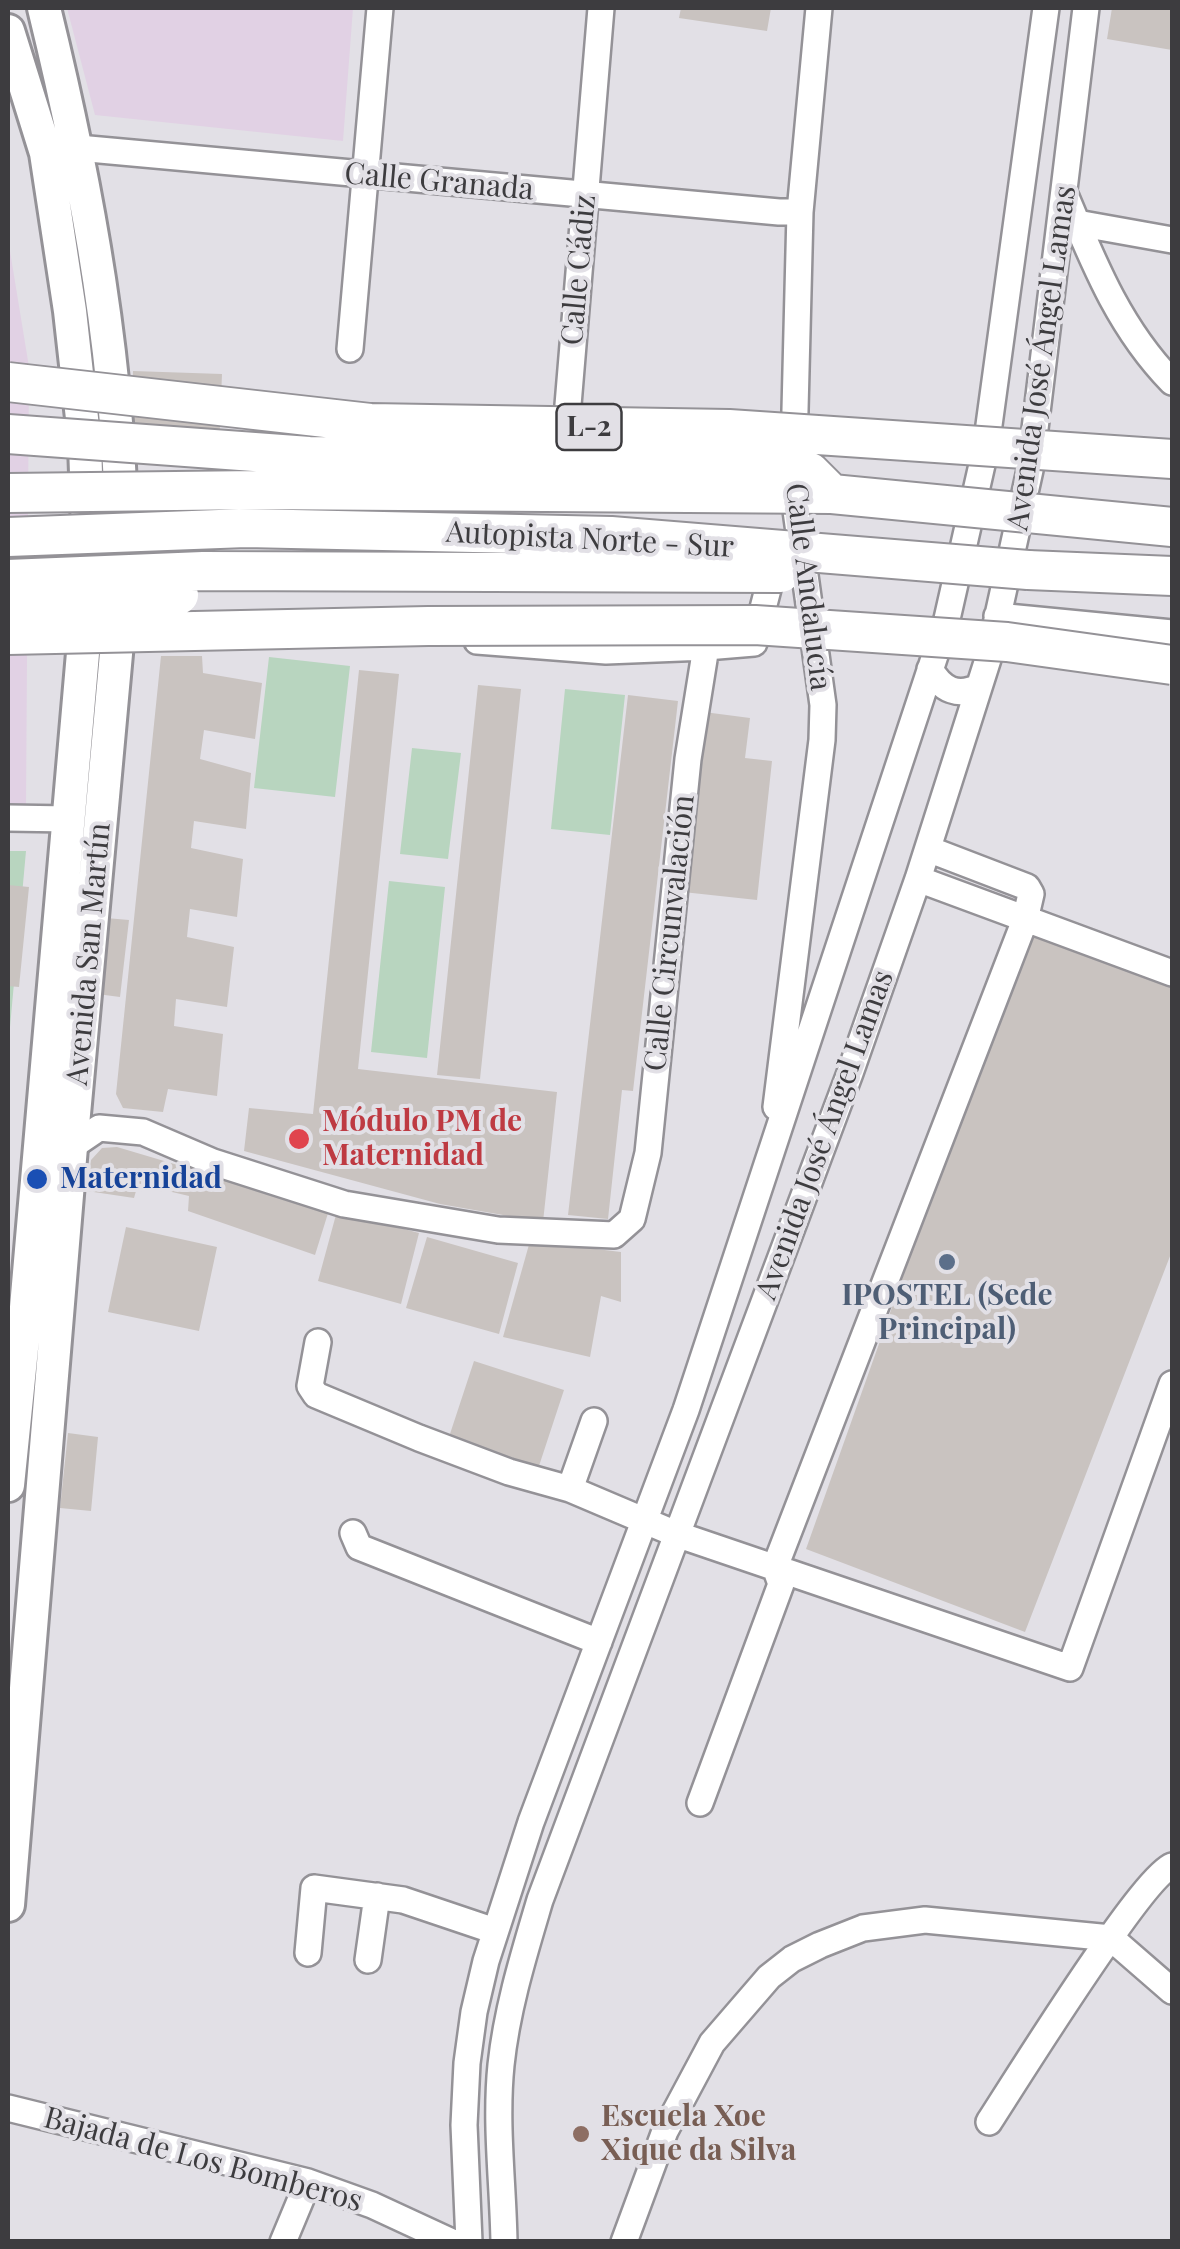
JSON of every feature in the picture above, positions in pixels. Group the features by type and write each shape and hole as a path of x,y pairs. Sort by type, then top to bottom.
{"highway":[{"name":"L-2","path":"8,382 370,423 730,429 1172,458"},
{"name":"L-2","path":"8,434 309,456 771,457 810,472 832,494"},
{"name":"Autopista Norte - Sur","path":"8,493 278,490 832,494 1172,527"},
{"name":"Autopista Norte - Sur","path":"8,537 246,528 611,536 1028,570 1172,576"},
{"path":"8,579 203,571 1028,570"},
{"path":"8,612 491,571"},
{"path":"8,635 428,626 755,625 1006,642 1172,665"}],"main road":[{"name":"Avenida San Martín","path":"8,1485 16,1318 69,819 86,617 88,515 62,150 44,8"},
{"name":"Avenida San Martín","path":"8,31 62,150 104,306 122,514 120,619 8,1904"}],"street":[{"path":"350,349 380,8"},
{"name":"Calle Cádiz","path":"558,532 601,8"},
{"name":"Calle Andalucía","path":"768,1164 822,740 823,706 793,489 800,212 819,8"},
{"name":"Avenida José Ángel Lamas","path":"469,2242 464,2125 466,2063 474,2012 495,1931 531,1822 686,1410 963,560 986,447 1046,8"},
{"name":"Avenida José Ángel Lamas","path":"504,2242 498,2125 501,2066 519,1970 564,1834 850,1072 928,850 979,687 1030,470 1086,8"},
{"name":"Calle Granada","path":"62,150 800,212"},
{"path":"1065,196 1110,300 1172,382"},
{"path":"1077,224 1172,240"},
{"path":"120,619 134,628 341,628 606,651 754,643 793,489"},
{"path":"997,616 1172,632"},
{"name":"Calle Circunvalación","path":"71,1147 98,1128 143,1132 214,1162 344,1204 498,1230 614,1235 632,1219 648,1153 688,759 706,647"},
{"path":"930,669 952,692 979,687"},
{"path":"8,818 69,819"},
{"path":"700,1803 781,1584 776,1567 1025,920 1031,894 1027,887 928,850"},
{"path":"918,879 1172,972"},
{"path":"318,1342 310,1386 316,1394 509,1472 570,1489 642,1522 1070,1668 1172,1384"},
{"path":"570,1489 594,1422"},
{"path":"353,1533 359,1547 599,1642"},
{"path":"989,2122 1110,1938 1153,1880 1172,1866"},
{"path":"308,1953 314,1888 403,1900 495,1931"},
{"path":"368,1960 377,1896"},
{"path":"624,2242 666,2131 712,2042 769,1977 792,1959 863,1928 906,1920 951,1922 1110,1938 1172,1991"},
{"name":"Bajada de Los Bomberos","path":"8,2108 308,2182 372,2205 452,2242"},
{"path":"283,2242 308,2182"}],"shaded area":[{"path":"67,8 353,8 343,141 95,115"},
{"path":"8,239 29,367 26,806 8,806"}],"green space":[{"path":"269,657 350,666 335,797 254,788"},
{"path":"565,689 625,695 610,835 551,829"},
{"path":"412,748 461,753 448,859 400,854"},
{"path":"8,851 26,851 8,1049"},
{"path":"389,881 445,887 427,1058 371,1052"}],"building":[{"path":"681,8 771,8 767,31 679,18"},
{"path":"1112,8 1172,8 1172,50 1107,39"},
{"path":"133,371 222,374 219,449 130,447"},
{"path":"161,656 202,656 203,673 262,683 255,739 204,730 200,759 251,773 246,829 194,821 191,848 243,859 237,917 190,909 187,937 234,947 227,1007 176,999 174,1026 223,1034 217,1096 168,1089 163,1112 123,1108 116,1094"},
{"path":"359,670 399,674 358,1069 557,1092 543,1222 440,1204 244,1151 249,1108 313,1114"},
{"path":"478,685 521,689 480,1079 437,1075"},
{"path":"628,695 678,701 633,1091 622,1090 608,1219 568,1215"},
{"path":"704,712 750,718 745,758 772,761 757,900 683,892"},
{"path":"8,885 29,887 19,987 8,986"},
{"path":"106,918 129,920 120,997 97,994"},
{"path":"1028,925 1172,977 1172,1251 1025,1632 806,1549"},
{"path":"117,1147 329,1210 315,1255 188,1211 189,1196 138,1184 134,1198 87,1191 91,1160 102,1148"},
{"path":"337,1211 419,1233 401,1304 318,1281"},
{"path":"126,1227 217,1247 199,1331 108,1312"},
{"path":"427,1237 518,1263 499,1334 406,1308"},
{"path":"530,1241 621,1252 621,1302 601,1296 590,1357 503,1337"},
{"path":"474,1361 564,1390 537,1472 447,1443"},
{"path":"68,1433 98,1437 91,1511 60,1508"}],"place":[{"name":"Módulo PM de Maternidad","path":"299,1139"},
{"name":"Maternidad","path":"37,1179"},
{"name":"IPOSTEL (Sede Principal)","path":"947,1262"},
{"name":"Escuela Xoe Xique da Silva","path":"581,2134"}]}
